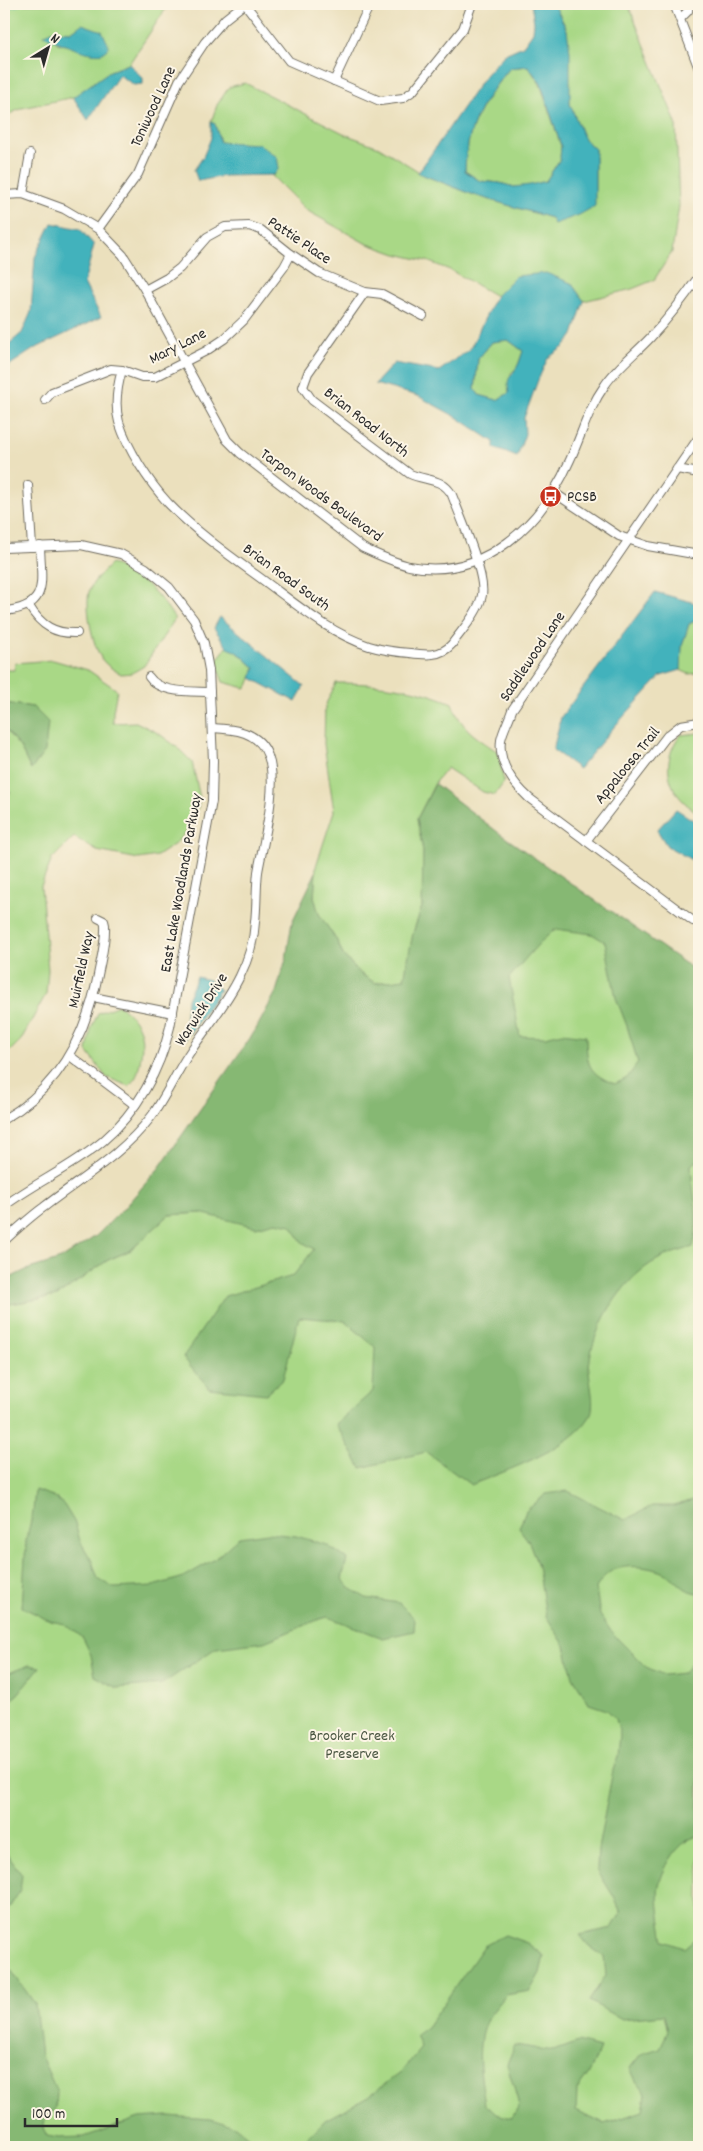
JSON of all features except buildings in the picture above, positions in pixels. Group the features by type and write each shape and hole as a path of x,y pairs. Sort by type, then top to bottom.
{"street":[{"name":"Toniwood Lane","path":"98,229 138,174 179,81 205,42 225,19 245,4 289,62 380,101 403,98 413,91 463,29 472,4"},
{"path":"334,81 370,4"},
{"path":"674,4 699,69"},
{"path":"680,19 688,11 689,4"},
{"path":"23,194 30,154"},
{"name":"Tarpon Woods Boulevard","path":"4,195 23,194 64,209 98,229 123,255 145,290 216,422 234,446 363,548 381,557 410,566 437,568 476,561 517,536 532,522 553,492 570,460 588,413 605,384 668,318 699,276"},
{"name":"Pattie Place","path":"145,290 159,283 180,268 207,237 225,227 248,226 261,230 319,274 366,292 382,294 423,316"},
{"name":"Mary Lane","path":"45,400 52,392 103,371 111,369 122,370 142,377 155,377 206,352 244,320 284,267 291,254"},
{"name":"Brian Road North","path":"366,292 308,373 303,387 312,400 410,474 421,479 441,482 448,486 476,561"},
{"name":"Brian Road South","path":"122,370 116,397 119,421 126,440 145,472 168,502 194,528 315,619 338,632 369,646 400,652 425,655 439,654 447,650 479,606 483,594 476,561"},
{"name":"Saddlewood Lane","path":"699,437 512,710 501,741 503,762 512,782 529,798 693,921 699,922"},
{"path":"677,469 699,473"},
{"path":"4,611 20,610 29,606 39,593 42,583 28,485"},
{"path":"553,492 619,536 648,546 699,555"},
{"name":"East Lake Woodlands Parkway","path":"4,548 81,545 105,550 134,561 157,576 179,598 194,620 206,652 209,670 213,787 210,814 173,1013 166,1045 150,1083 135,1105 103,1141 4,1206"},
{"path":"29,606 37,618 48,628 64,634 77,633"},
{"path":"149,677 161,687 210,692"},
{"name":"Appaloosa Trail","path":"586,841 667,736 681,726 699,722"},
{"name":"Warwick Drive","path":"4,1241 30,1217 99,1167 136,1136 157,1108 188,1055 226,1000 240,975 254,931 258,874 270,799 270,765 268,756 262,746 249,734 236,729 212,728"},
{"name":"Muirfield Way","path":"4,1119 27,1104 53,1080 70,1056 78,1040 94,997 105,931 104,921 98,918"},
{"path":"94,997 173,1013"},
{"path":"70,1056 135,1105"}],"green space":[{"path":"4,4 169,4 129,64 110,71 74,97 22,108 4,117","holes":["52,31 71,32 74,47 57,43"]},
{"path":"554,4 628,4 676,123 679,206 672,252 654,280 632,289 584,301 571,283 516,276 496,296 450,270 427,261 396,254 365,243 306,210 271,175 274,175 220,143 215,124 211,122 217,105 229,87 245,83 347,135 379,147 418,171 418,173 474,195 551,218 554,224 595,190 595,149 584,139 570,104 567,30"},
{"path":"528,66 540,84 561,146 560,159 546,181 530,186 514,187 500,183 480,181 465,171 469,141 478,115 484,103 510,68"},
{"path":"508,340 523,351 517,368 511,373 509,393 497,400 479,395 475,390 478,359 492,342"},
{"path":"111,564 140,579 162,601 175,619 144,666 132,673 121,674 105,663 97,649 91,629 88,608 90,588 101,573"},
{"path":"699,619 699,673 689,674 680,670 682,646 689,624"},
{"path":"227,647 241,655 255,668 248,686 245,688 223,682 215,662"},
{"path":"53,660 88,670 117,690 113,723 136,722 158,733 177,747 192,762 200,798 195,822 175,844 157,856 139,859 97,851 74,837 52,859 41,886 48,970 46,994 21,1040 4,1057 4,800 11,792 4,796 4,728 20,747 31,770 33,707 4,703 4,670 14,670 15,663"},
{"name":"Brooker Creek Preserve","path":"336,683 395,687 424,693 452,703 460,720 470,732 498,752 504,782 495,795 483,792 447,768 436,781 417,819 423,851 424,881 422,907 413,933 500,836 699,984 699,2147 4,2147 4,1305 57,1296 108,1260 131,1250 169,1215 200,1213 390,981 375,983 361,974 343,955 337,941 319,915 314,897 316,866 334,811 324,744 325,706"},
{"path":"4,703 33,707 48,722 45,751 31,770 20,747 4,728"},
{"path":"699,733 699,813 680,798 670,778 669,768 670,757 680,735"},
{"path":"435,784 499,833 699,973 699,1160 691,1165 696,1216 693,1247 665,1256 644,1268 620,1292 610,1307 595,1338 591,1354 589,1369 592,1407 589,1418 580,1429 567,1440 536,1458 471,1485 426,1452 361,1468 336,1424 373,1391 375,1347 345,1321 299,1317 283,1379 266,1394 209,1388 183,1357 225,1296 293,1276 314,1249 302,1242 291,1225 276,1222 256,1227 200,1213 169,1215 131,1250 108,1260 57,1296 4,1305 4,1281 26,1270 61,1259 96,1236 124,1208 159,1168 255,1031 276,992 286,959 292,922 316,872 314,897 319,914 337,941 343,955 361,974 375,983 404,979 413,933 422,907 423,851 417,819","holes":["556,929 592,934 605,942 616,998 638,1063 627,1078 615,1084 599,1076 590,1066 586,1036 562,1033 545,1037 520,1036 509,978 537,946"]},
{"path":"119,1005 137,1023 142,1044 138,1073 129,1086 106,1077 87,1051 91,1029 98,1013"},
{"path":"35,1490 53,1496 64,1505 75,1523 80,1541 92,1561 98,1579 114,1588 153,1586 184,1577 215,1559 239,1537 268,1533 296,1536 327,1545 347,1559 342,1579 350,1588 366,1598 399,1603 415,1619 414,1631 383,1638 328,1617 264,1642 216,1648 162,1684 117,1688 95,1676 91,1655 83,1638 65,1624 50,1621 22,1607 26,1541 33,1512"},
{"path":"568,1491 625,1520 652,1506 674,1506 699,1498 699,1593 689,1591 660,1571 644,1567 619,1568 612,1571 603,1578 596,1588 600,1615 613,1634 646,1667 664,1675 684,1673 693,1660 695,1645 699,1643 699,1836 685,1842 673,1854 661,1878 658,1898 664,1941 684,1948 699,1935 699,2147 299,2147 325,2120 369,2096 402,2071 421,2048 416,2035 427,2027 484,1946 505,1935 527,1943 544,1956 540,1973 530,1991 506,1995 489,2017 483,2029 480,2061 485,2104 496,2114 512,2118 519,2105 507,2064 515,2045 553,2051 578,2042 600,2048 590,2072 577,2090 576,2111 604,2124 643,2111 646,2094 636,2081 630,2068 641,2054 660,2048 668,2031 664,2015 622,2019 589,2001 606,1975 604,1957 588,1945 580,1935 612,1928 621,1913 614,1897 597,1870 598,1849 613,1770 618,1756 620,1735 616,1719 607,1710 589,1704 573,1677 565,1646 546,1616 538,1566 529,1542 519,1528 526,1511 546,1494"},
{"path":"29,1665 40,1667 18,1694 4,1706 4,1675"},
{"path":"4,1850 22,1875 20,1891 7,1911 4,1923"},
{"path":"4,1960 35,2004 41,2056 57,2092 56,2107 45,2120 43,2128 47,2136 58,2138 84,2137 139,2118 168,2116 211,2119 235,2126 261,2147 4,2147"}],"water":[{"path":"531,4 554,4 567,30 570,52 570,104 584,139 595,149 595,206 579,215 554,224 551,218 474,195 418,173 486,74 505,54 523,46 533,32 534,22","holes":["528,66 541,84 561,146 560,159 546,181 514,187 500,183 480,181 465,171 469,141 478,115 492,91 510,68"]},
{"path":"82,24 102,31 109,46 105,52 99,54 84,51 44,35 51,31 71,32"},
{"path":"129,64 143,78 143,84 134,85 119,75 88,120 73,97 110,71"},
{"path":"211,122 215,124 220,142 259,144 277,157 279,168 274,175 225,176 198,181 194,170 203,157 211,138"},
{"path":"52,223 80,229 94,245 84,283 101,317 34,349 4,369 4,348 22,333 31,312 35,257"},
{"path":"546,273 571,283 584,301 573,335 565,346 548,358 538,380 524,418 525,434 517,457 494,448 494,442 458,418 418,396 375,384 394,363 439,371 470,349 495,297 516,276","holes":["508,340 523,351 518,365 508,381 509,393 497,400 479,395 475,389 478,359 492,342"]},
{"path":"655,592 699,604 699,619 689,624 682,646 681,670 661,676 614,727 579,769 553,750 561,717"},
{"path":"220,617 304,686 296,702 251,678 255,668 241,655 227,647 214,628"},
{"path":"676,809 699,824 699,864 667,846 657,830"},
{"path":"197,977 209,980 220,990 184,1041 187,999"}],"waterway":[{"path":"4,13 9,7 22,4"}],"place":[{"name":"PCSB","path":"551,497"}]}
